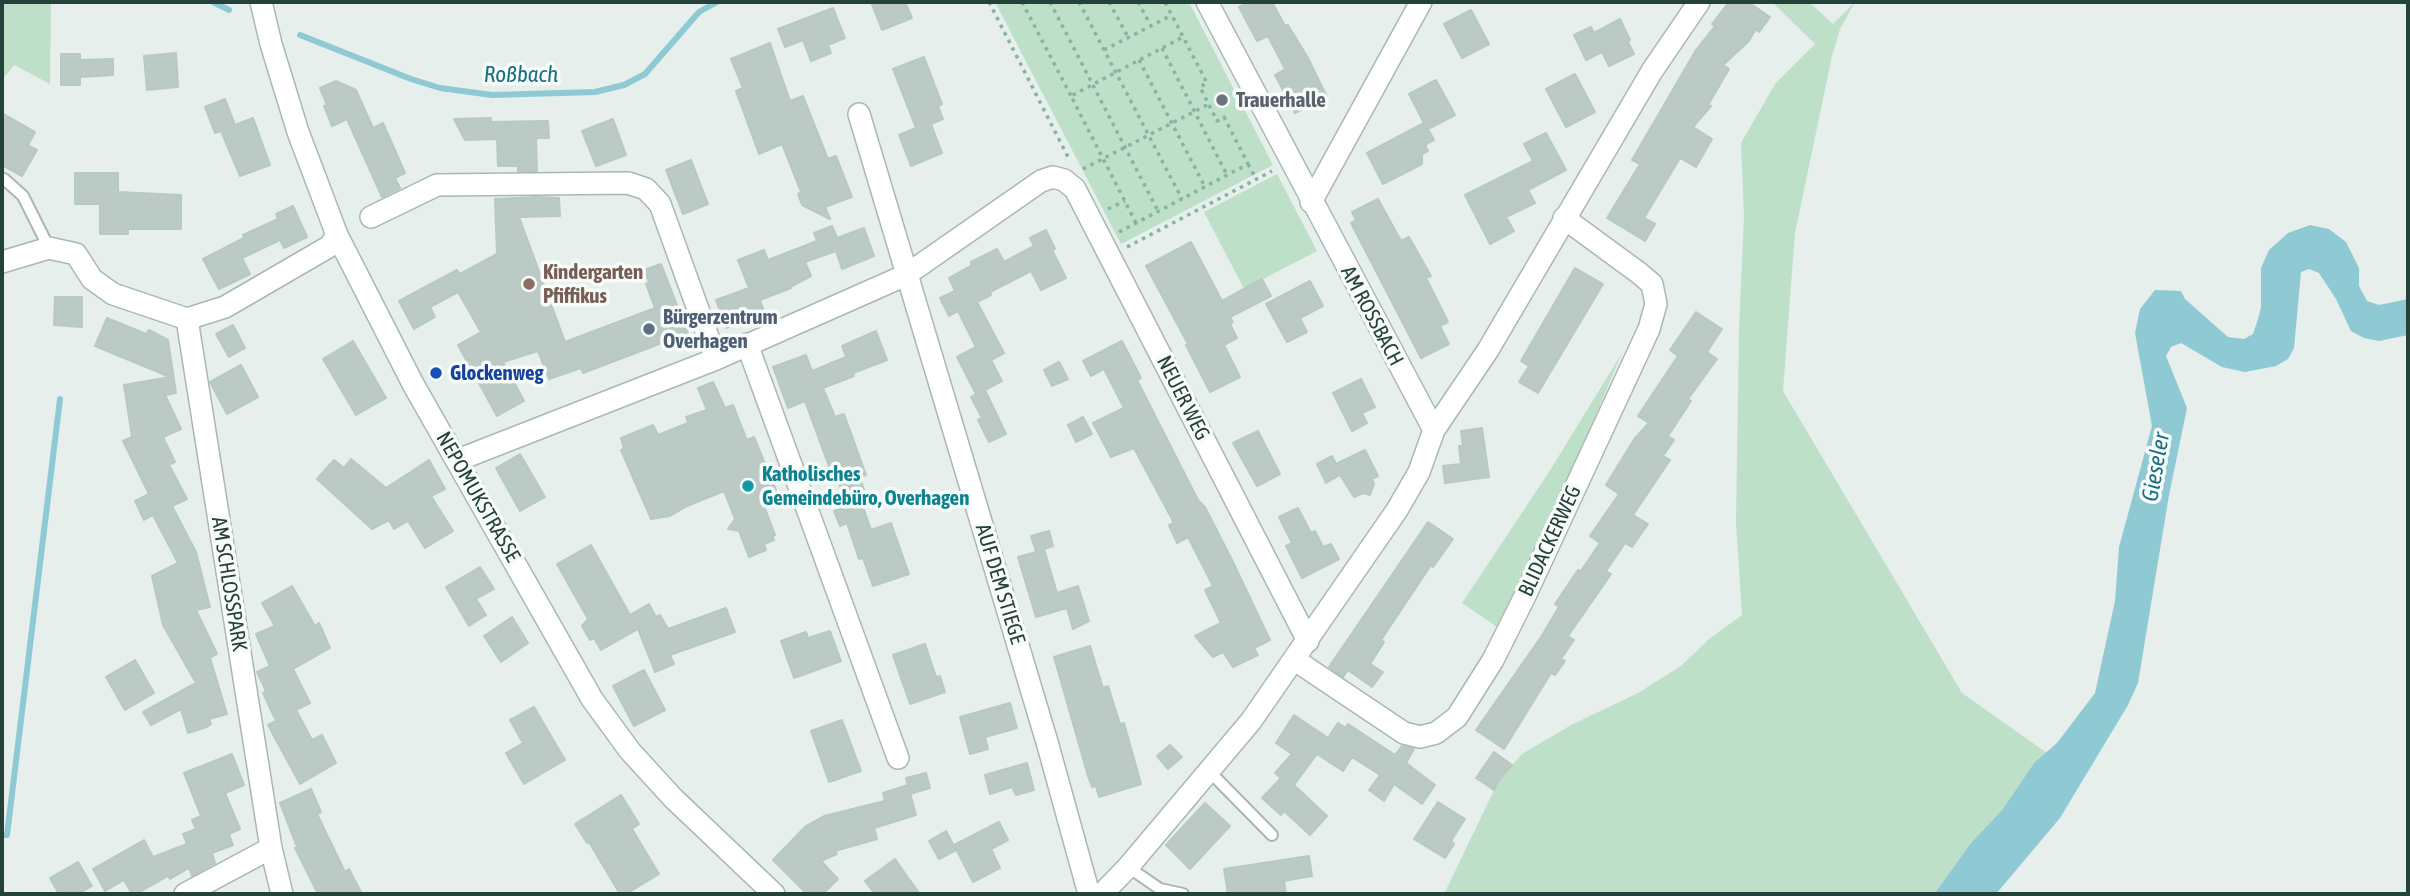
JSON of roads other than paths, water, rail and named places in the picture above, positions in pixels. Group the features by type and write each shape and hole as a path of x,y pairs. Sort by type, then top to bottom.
{"street":[{"name":"NEPOMUKSTRASSE","path":"261,2 298,132 337,235 413,384 593,699 629,751 774,894"},
{"name":"AM ROSSBACH","path":"1207,2 1434,430"},
{"path":"1311,202 1421,2"},
{"path":"1102,894 1251,721 1397,510 1419,472 1434,430 1488,350 1652,71 1699,2"},
{"name":"AUF DEM STIEGE","path":"859,114 1047,742 1089,894"},
{"name":"NEUER WEG","path":"906,275 1041,181 1070,176 1308,641"},
{"path":"371,217 437,185 628,183 646,189 660,204 716,359"},
{"name":"BLIDACKERWEG","path":"1295,660 1404,733 1420,737 1436,733 1457,717 1493,660 1643,341 1656,304 1652,284 1564,218"},
{"path":"2,262 49,248 76,254 92,279 113,294 187,319 225,307 330,246 337,235"},
{"path":"457,460 716,359 906,275"},
{"name":"AM SCHLOSSPARK","path":"187,319 271,848 282,894"},
{"path":"747,344 898,758"},
{"path":"185,894 271,848"}],"lane":[{"path":"4,179 23,196 49,248"},
{"path":"1209,772 1272,835"},
{"path":"1128,867 1160,890 1183,894"}],"water":[{"name":"Gieseler","path":"2310,225 2329,229 2346,242 2359,268 2359,286 2367,301 2379,305 2408,299 2408,335 2379,341 2364,338 2351,331 2336,299 2319,273 2309,269 2301,272 2294,348 2288,359 2276,366 2245,372 2222,367 2181,343 2171,347 2166,356 2187,408 2169,495 2138,683 2128,705 2060,818 1996,894 1934,894 1971,843 2002,810 2034,763 2057,743 2095,693 2115,601 2119,547 2152,426 2135,333 2140,309 2155,290 2181,291 2185,299 2228,337 2244,339 2253,334 2258,319 2261,307 2261,268 2269,250 2288,233"}],"waterway":[{"name":"Roßbach","path":"213,2 229,10"},
{"name":"Roßbach","path":"300,35 440,88 492,95 595,92 624,85 645,74 699,12 717,2"},
{"path":"2,835 7,835 60,399"}],"place":[{"name":"Trauerhalle","path":"1222,100"},
{"name":"Kindergarten Pfiffikus","path":"529,284"},
{"name":"Bürgerzentrum Overhagen","path":"649,329"},
{"name":"Glockenweg","path":"436,373"},
{"name":"Katholisches Gemeindebüro, Overhagen","path":"748,486"}]}
